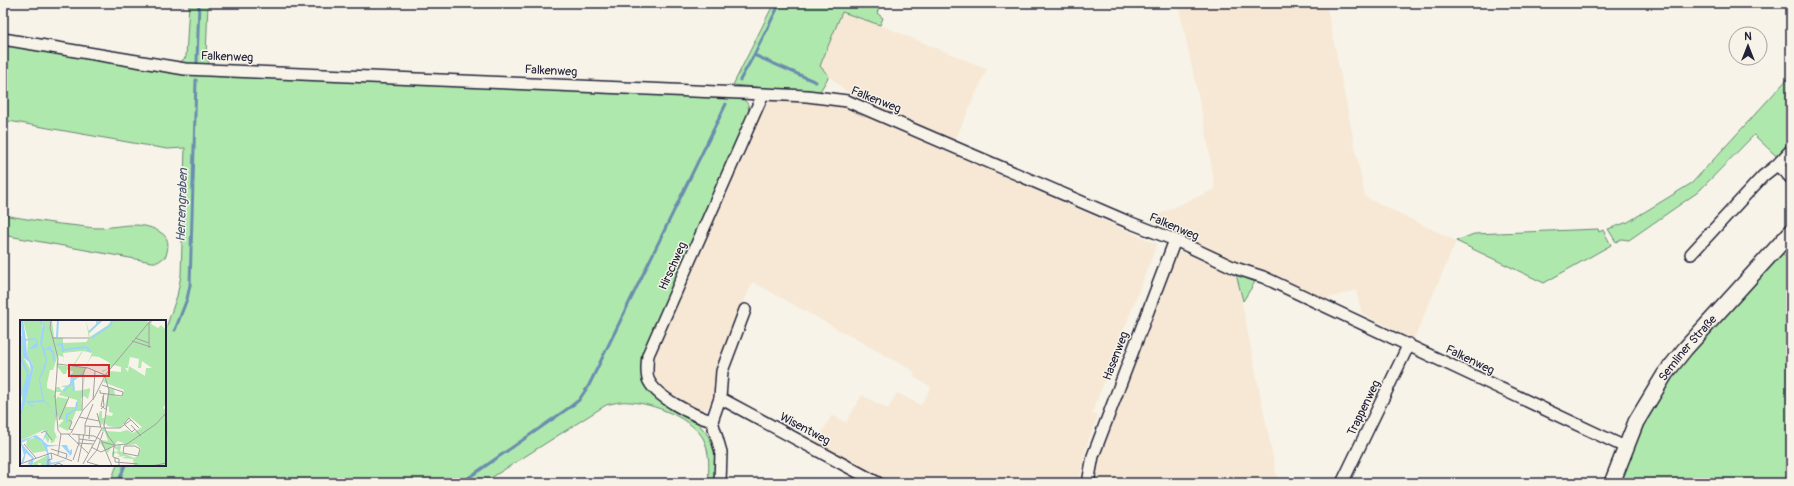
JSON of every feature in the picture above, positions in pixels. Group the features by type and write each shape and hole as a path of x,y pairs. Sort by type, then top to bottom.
{"street":[{"name":"Falkenweg","path":"3,39 185,69 807,96 846,101 1126,221 1174,240 1235,268 1263,277 1409,344 1625,447"},
{"name":"Hirschweg","path":"712,421 697,417 678,406 659,392 649,381 647,366 648,355 763,94"},
{"path":"1691,254 1762,176 1791,150"},
{"path":"1777,164 1791,178"},
{"name":"Semliner Straße","path":"1612,483 1636,422 1665,374 1685,349 1791,232"},
{"name":"Hasenweg","path":"1088,483 1095,450 1174,240"},
{"path":"720,483 721,452 712,421 720,398 722,371 745,310"},
{"name":"Trappenweg","path":"1342,483 1409,344"},
{"name":"Wisentweg","path":"720,398 878,483"}],"shaded area":[{"path":"1178,3 1326,3 1365,197 1456,241 1414,339 1362,314 1356,290 1325,299 1259,270 1240,266 1148,219 1215,189 1206,131"},
{"path":"842,12 880,25 987,69 954,142 855,99 820,66"},
{"path":"774,99 848,107 1157,244 1092,413 1098,415 1086,447 1079,483 887,483 815,445 832,415 846,423 862,395 888,409 897,393 921,405 931,387 914,377 915,372 753,282 738,314 721,365 713,402 706,409 696,409 662,387 655,379 654,366 656,351 765,106"},
{"path":"1182,251 1236,274 1278,483 1108,483 1098,478 1095,467 1172,258"}],"green space":[{"path":"189,3 208,3 206,57 210,65 179,63 186,57"},
{"path":"774,3 881,3 877,13 883,18 880,25 842,12 820,66 829,76 819,93 733,85"},
{"path":"3,44 169,71 742,98 748,104 749,113 644,355 641,370 642,377 693,418 709,438 714,447 716,456 717,483 708,483 709,461 706,445 699,432 691,425 672,414 649,405 618,402 606,405 483,483 110,483 117,466 166,466 166,328 177,296 181,275 185,148 167,149 3,120"},
{"path":"1791,75 1791,170 1754,135 1698,192 1629,240 1621,239 1616,242 1608,229 1628,222 1692,183"},
{"path":"3,215 92,228 140,225 155,229 165,236 168,244 167,253 166,256 158,262 152,262 3,235"},
{"path":"1598,229 1599,232 1603,230 1611,245 1544,283 1456,241 1474,234"},
{"path":"1781,252 1791,261 1791,483 1618,483 1641,428 1670,377"},
{"path":"1236,274 1255,282 1243,301"}],"waterway":[{"name":"Herrengraben","path":"197,62 199,3"},
{"path":"740,80 780,3"},
{"path":"754,55 816,82"},
{"name":"Herrengraben","path":"175,330 187,299 190,285 196,80"},
{"path":"461,483 579,400 589,385 726,104"},
{"name":"Herrengraben","path":"118,483 125,466"}]}
